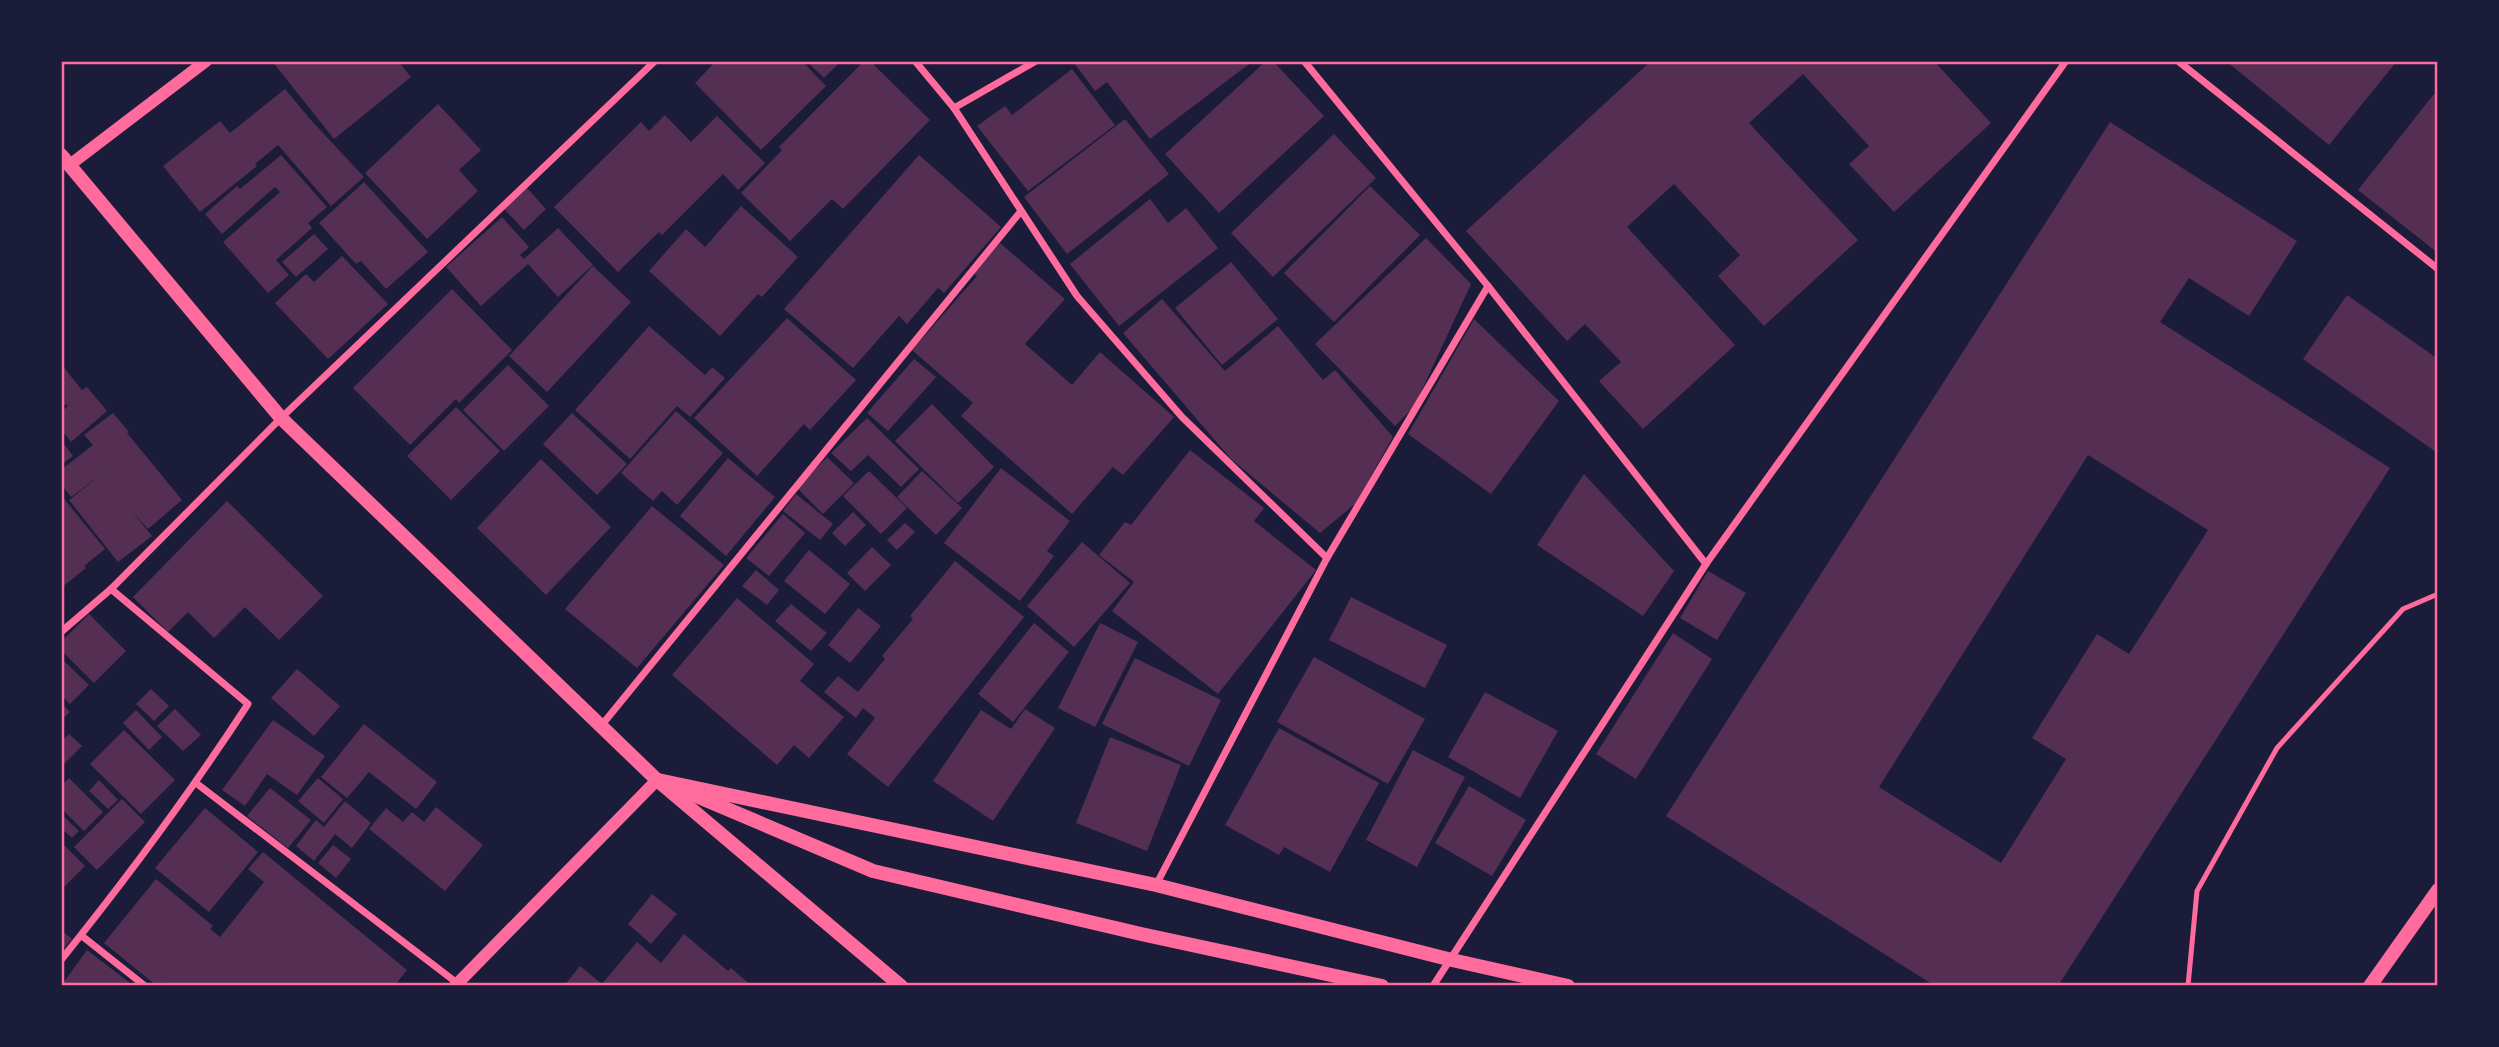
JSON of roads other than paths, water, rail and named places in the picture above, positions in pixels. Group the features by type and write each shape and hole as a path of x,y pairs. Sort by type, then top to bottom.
{"main road":[{"path":"61,143 64,163 281,418 657,780 901,986"},
{"path":"657,780 1156,886 1568,986"},
{"path":"657,780 873,871 1141,934 1382,986"},
{"path":"2370,986 2438,890"}],"street":[{"path":"64,163 206,61"},
{"path":"61,632 111,589 281,418 655,61"},
{"path":"915,61 954,108 1077,296 1182,417 1327,558"},
{"path":"954,108 1036,61"},
{"path":"1304,61 1488,286 1706,564"},
{"path":"1433,986 1706,564 2066,61"},
{"path":"2178,61 2438,269"},
{"path":"600,727 1021,211"},
{"path":"1156,886 1327,558 1488,286"},
{"path":"61,960 82,936 196,783 248,705 111,589"},
{"path":"196,783 456,985 657,780"},
{"path":"82,936 145,986"}],"lane":[{"path":"2188,986 2197,891 2277,748 2403,609 2438,594"}]}
